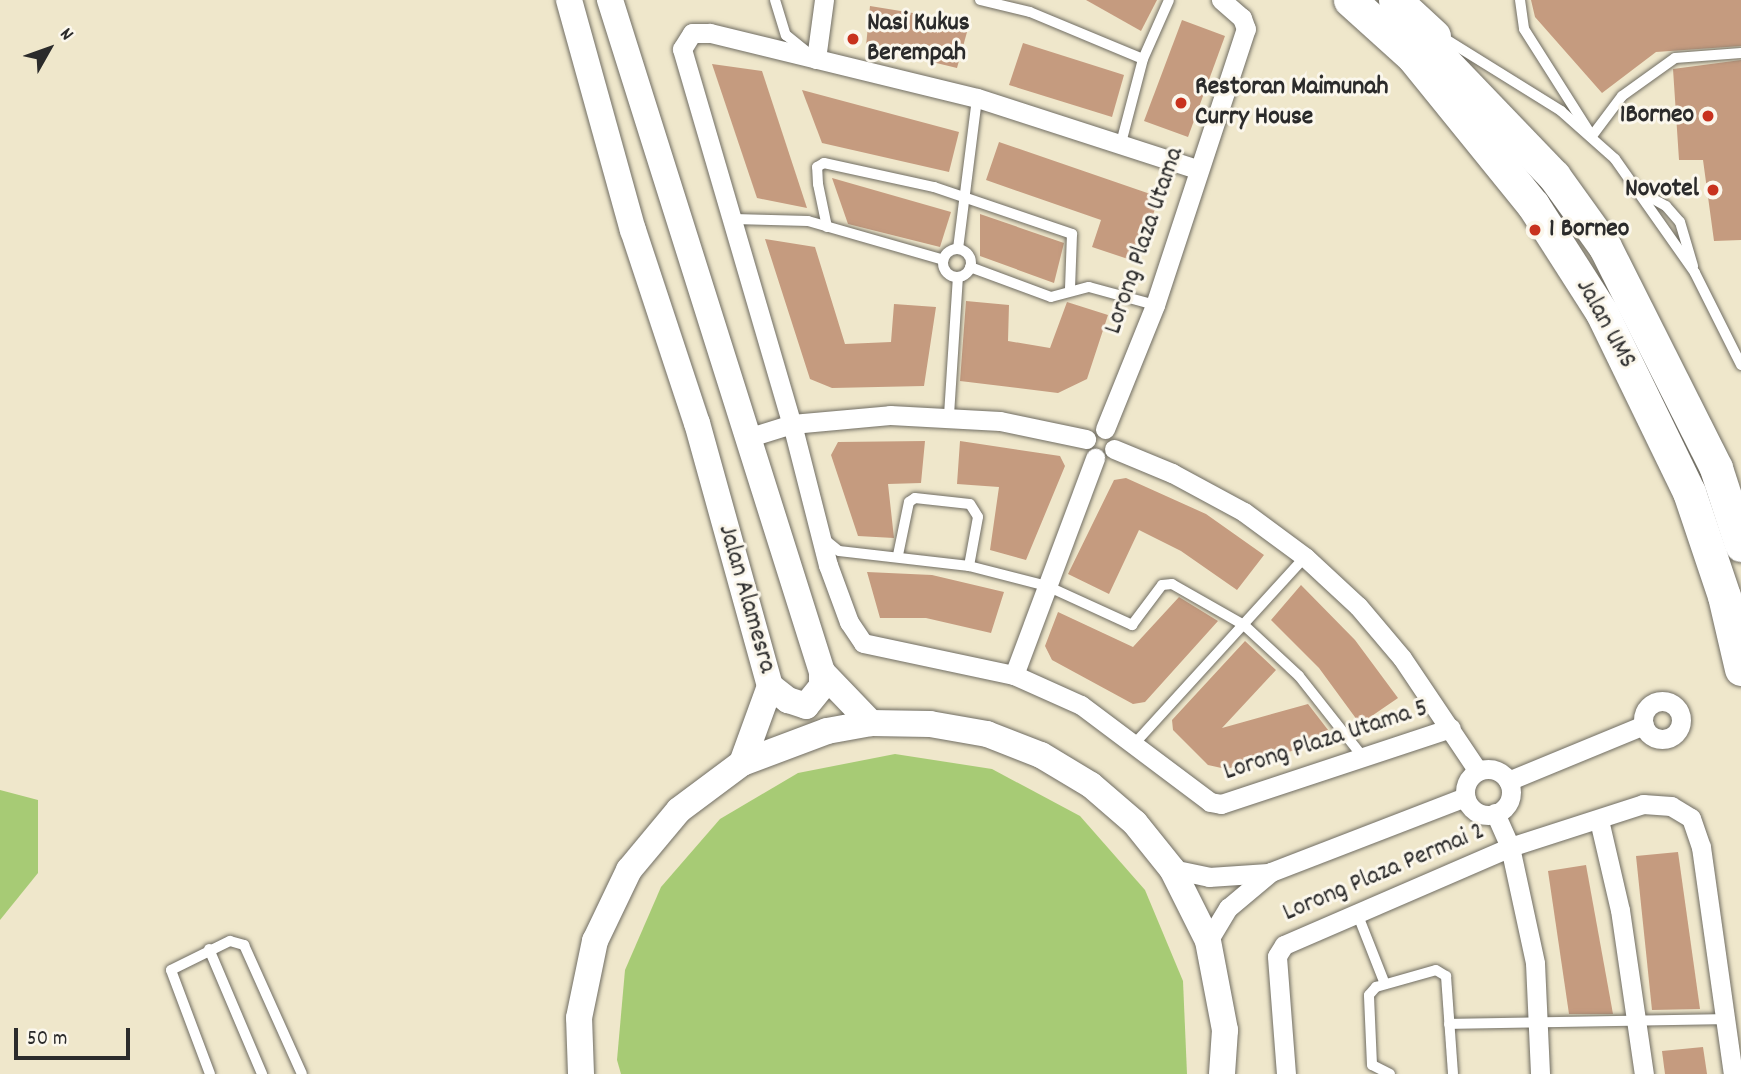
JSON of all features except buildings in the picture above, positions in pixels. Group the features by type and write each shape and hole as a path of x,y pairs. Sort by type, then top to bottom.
{"highway":[{"path":"1329,0 1413,57"},
{"name":"Jalan UMS","path":"1350,0 1413,57 1533,205 1602,313 1689,492 1724,596 1741,669"},
{"name":"Jalan UMS","path":"1381,0 1459,73 1554,176 1605,247 1664,359 1723,491 1741,545"},
{"path":"1395,0 1428,27 1459,73"},
{"path":"1723,491 1741,520"}],"street":[{"name":"Jalan Alamesra","path":"569,0 633,230 697,423 770,686 788,700 806,706 822,685 822,672 610,0"},
{"path":"824,0 816,59 977,98 1197,169"},
{"name":"Lorong Plaza Utama","path":"1105,429 1155,305 1197,169 1246,29 1242,18 1221,0"},
{"name":"Lorong Plaza Utama 5","path":"816,59 710,33 688,36 682,49 685,69 734,219 820,534 849,622 863,642 1014,675 1082,705 1136,742 1201,797 1221,804 1451,728"},
{"path":"747,438 792,424 890,415 949,415 1047,428 1086,439"},
{"path":"1096,429 1105,429 1115,439 1114,449 1108,456 1095,458 1086,448 1086,439 1096,429"},
{"path":"1114,449 1172,473 1244,512 1305,557 1358,606 1402,658 1478,771"},
{"path":"1014,675 1095,458"},
{"path":"822,672 872,723"},
{"path":"743,763 770,686"},
{"path":"581,1074 579,1018 595,941 629,870 679,810 743,763 783,744 872,723 953,728 987,734 1041,754 1100,792 1135,823 1172,869 1208,941 1226,1030 1222,1074"},
{"path":"1508,781 1644,725"},
{"path":"1478,771 1498,771 1508,781 1507,804 1495,813 1474,810 1465,797 1467,782 1478,771"},
{"path":"1172,869 1209,877 1271,873 1465,797"},
{"path":"1510,847 1643,804 1671,806 1691,818 1701,847 1733,1074"},
{"name":"Lorong Plaza Permai 2","path":"1495,813 1510,847 1534,951 1540,1023 1540,1074"},
{"path":"1600,820 1620,910 1644,1074"},
{"name":"Lorong Plaza Permai 2","path":"1286,1074 1280,950 1357,913 1510,847"},
{"path":"1208,941 1228,908 1271,873"}],"lane":[{"path":"775,0 786,35 816,59"},
{"path":"980,0 1030,12 1143,59"},
{"path":"1121,144 1143,59 1168,0"},
{"path":"1520,0 1524,29 1592,136"},
{"path":"1428,27 1562,111 1592,136 1643,194 1695,273 1741,365"},
{"path":"1592,136 1622,96 1675,58 1741,53"},
{"path":"958,249 977,98"},
{"path":"827,227 817,167 824,163 965,196 1072,234 1070,289"},
{"path":"1643,194 1666,206 1680,222 1695,273"},
{"path":"734,219 808,221 944,260"},
{"path":"958,277 949,274 944,260 947,253 958,249 969,255 970,267"},
{"path":"970,267 1051,297 1070,289 1090,287 1155,305"},
{"path":"949,415 958,277 970,267"},
{"path":"898,555 909,502 919,498 971,504 978,517 969,566"},
{"path":"820,534 839,551 898,555 969,566 1046,586 1135,625 1167,583 1244,625 1300,676 1363,757"},
{"path":"1136,742 1305,557"},
{"path":"1357,913 1385,984"},
{"path":"210,1074 171,970 230,941 244,945 302,1074"},
{"path":"209,949 262,1074"},
{"path":"1383,1073 1372,1065 1369,995 1385,984 1441,971 1446,976 1453,1074"},
{"path":"1449,1024 1726,1019"}],"green space":[{"path":"895,754 992,769 1080,816 1145,890 1183,981 1187,1074 621,1074 617,1060 625,970 661,887 720,819 798,773"},
{"path":"0,790 38,800 38,873 0,920"}],"place":[{"name":"Nasi Kukus Berempah","path":"853,39"},
{"name":"Restoran Maimunah Curry House","path":"1181,103"},
{"name":"1Borneo","path":"1708,116"},
{"name":"Novotel","path":"1713,190"},
{"name":"1 Borneo","path":"1535,230"}]}
